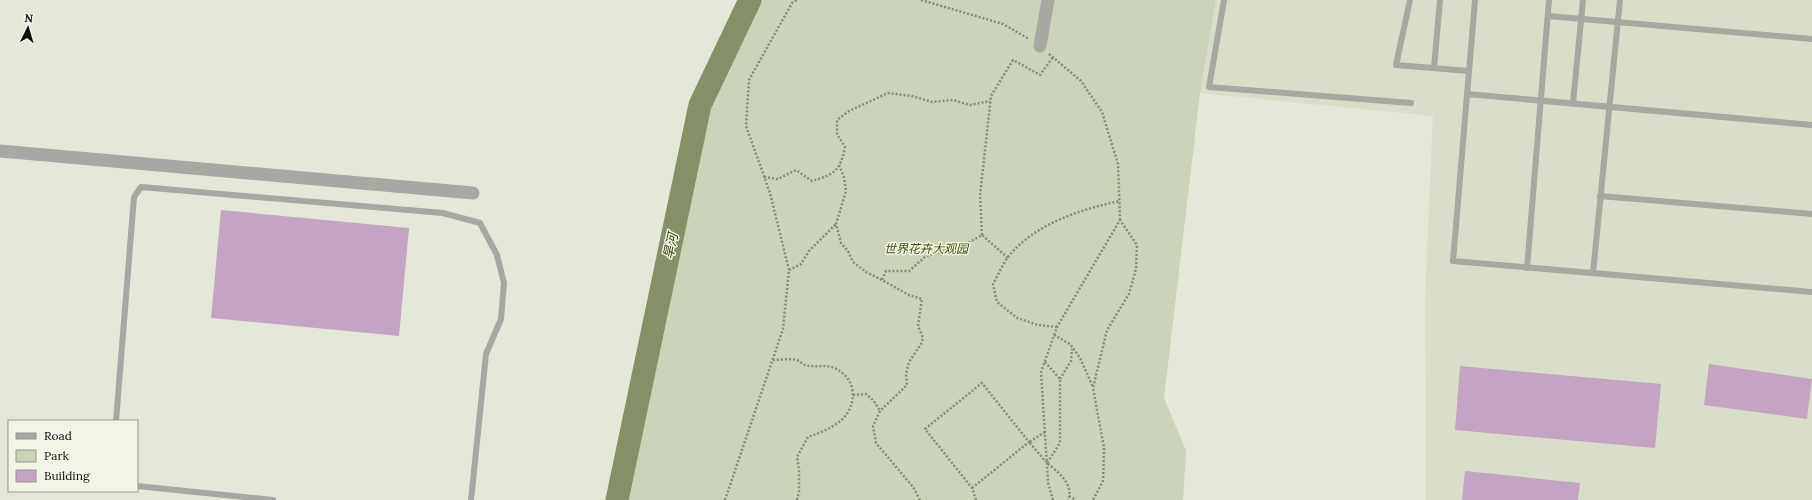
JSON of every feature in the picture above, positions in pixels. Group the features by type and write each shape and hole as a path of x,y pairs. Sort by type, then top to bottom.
{"street":[{"path":"1040,46 1048,0"},
{"path":"0,151 473,193"}],"lane":[{"path":"1224,0 1209,87 1411,103"},
{"path":"1410,0 1396,65 1469,71"},
{"path":"1434,68 1440,0"},
{"path":"1475,0 1453,262 1812,292"},
{"path":"1527,268 1549,0"},
{"path":"1573,103 1583,0"},
{"path":"1593,273 1620,0"},
{"path":"1548,16 1812,39"},
{"path":"1467,94 1812,125"},
{"path":"116,420 134,197 141,187 443,213 480,223 497,255 504,283 501,319 486,354 471,500"},
{"path":"1600,196 1812,214"},
{"path":"138,486 273,500"}],"path":[{"path":"725,500 783,329 790,270 764,176 746,126 749,80 792,3 797,0"},
{"path":"921,0 1003,24 1040,46 1081,81 1102,112 1118,164 1120,220 1057,327 1041,372 1048,482 1053,500"},
{"path":"1008,258 982,235 980,195 991,96 1013,60 1040,75 1053,57"},
{"path":"764,176 778,179 796,170 812,181 831,175 842,162 845,147 837,134 837,120 849,111 888,93 912,96 932,102 953,100 970,104 990,101"},
{"path":"790,270 801,264 809,251 836,224 846,191 844,177 839,165"},
{"path":"1057,327 1038,325 1017,318 997,302 993,284 1008,258 1031,235 1055,222 1102,204 1120,201"},
{"path":"1093,388 1107,330 1129,294 1136,269 1137,245 1120,220"},
{"path":"836,224 841,244 848,251 853,262 866,272 909,295 922,299 918,326 923,338 910,362 906,374 907,385 880,411 873,426 876,443 913,487 920,500"},
{"path":"882,280 886,271 909,271 926,256 961,247 982,235"},
{"path":"1054,335 1070,344 1080,358 1093,388 1104,448 1103,481 1093,500"},
{"path":"1047,463 1060,443 1060,379 1071,361 1072,348"},
{"path":"773,360 798,360 805,365 826,365 843,373 851,381 853,395 851,408 843,420 831,429 808,438 797,457 800,470 797,500"},
{"path":"1045,362 1060,379"},
{"path":"976,500 972,488 925,429 982,383 1047,463 1062,475 1069,490 1068,500"},
{"path":"853,395 866,394 874,401 880,411"},
{"path":"972,488 1029,442 1045,432"},
{"path":"1069,495 1076,500"},
{"path":"1050,500 1052,496"}],"shaded area":[{"path":"1216,0 1812,0 1812,500 1426,500 1425,299 1433,116 1200,93"}],"green space":[{"name":"世界花卉大观园","path":"762,0 1216,0 1200,93 1164,398 1186,451 1183,500 627,500 687,171 718,90"}],"building":[{"path":"221,210 409,228 399,336 211,318"},
{"path":"1709,364 1812,379 1807,419 1704,405"},
{"path":"1460,366 1661,384 1655,448 1455,430"},
{"path":"1465,471 1580,483 1578,500 1462,500"}],"waterway":[{"name":"旱河","path":"617,500 700,105 750,0"}]}
